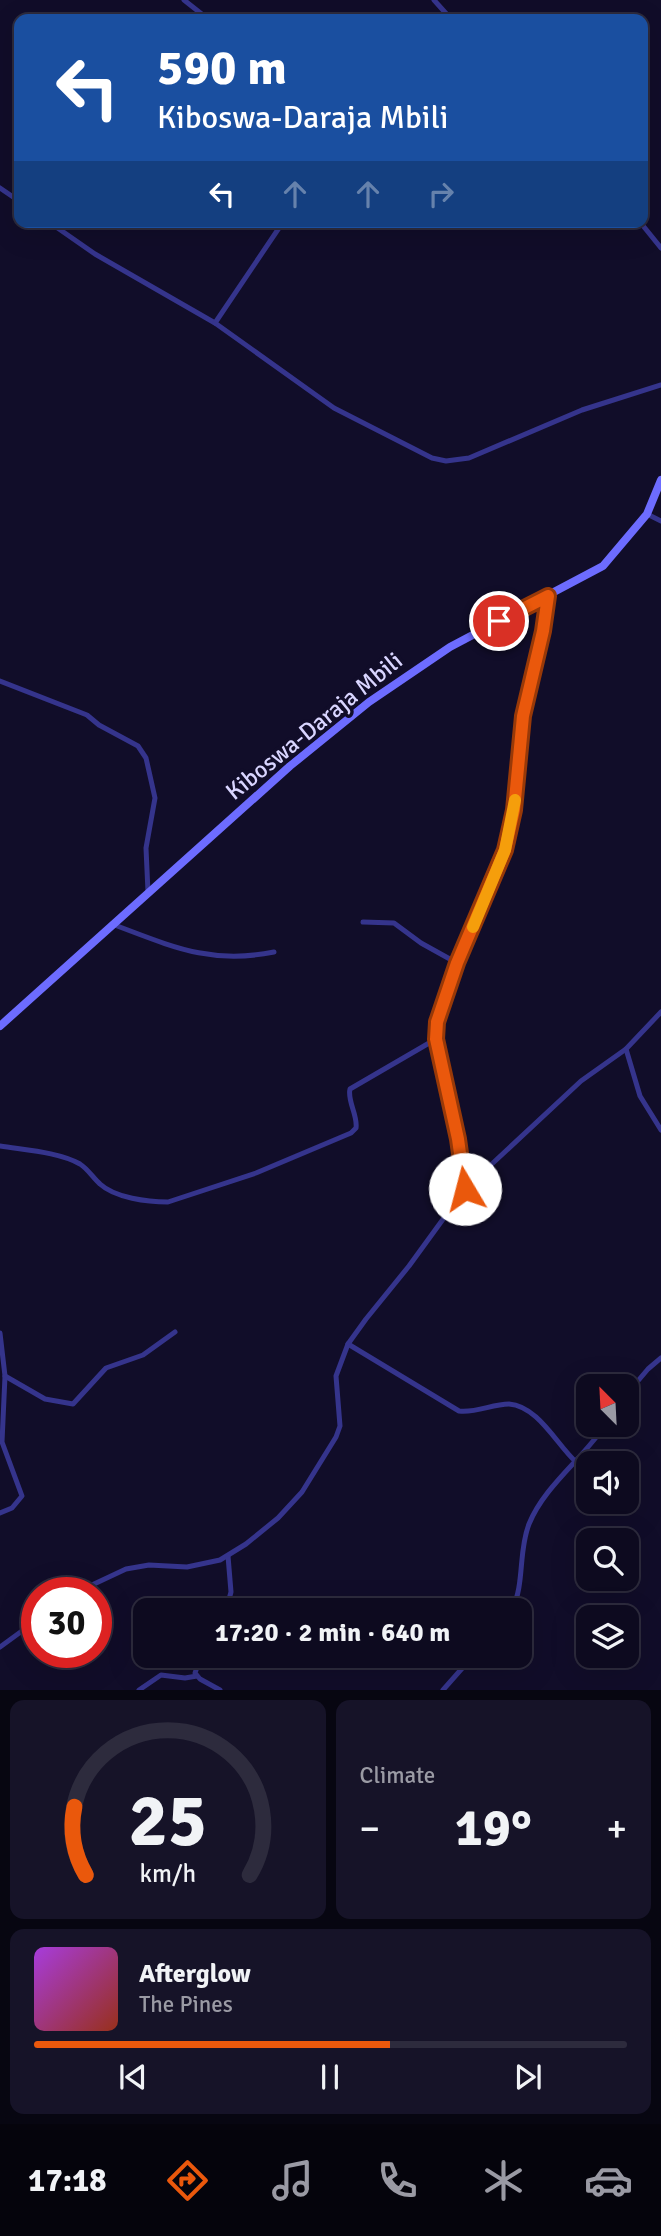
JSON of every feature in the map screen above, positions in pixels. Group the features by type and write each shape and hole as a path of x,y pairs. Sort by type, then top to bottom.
{"main road":[{"name":"Kiboswa-Daraja Mbili","path":"0,1026 290,766 379,694 450,647 603,566 647,514 661,480"}],"street":[{"path":"184,0 202,14"},
{"path":"434,0 447,14"},
{"path":"58,228 105,260 215,323 334,408 417,452 446,461 469,458 583,410 661,384"},
{"path":"215,323 279,228"},
{"path":"645,228 661,248"},
{"path":"647,514 661,521"},
{"path":"465,1189 458,1139 436,1039 442,1002 507,841 514,810 523,716 543,631 548,596"},
{"path":"0,681 87,715 142,750 155,798 146,848 148,892"},
{"path":"363,922 394,923 421,943 457,963"},
{"path":"112,924 164,944 232,959 274,952"},
{"path":"109,1577 126,1569 149,1565 187,1567 228,1556 278,1518 302,1492 331,1446 340,1426 336,1376 348,1344 465,1189 581,1081 626,1049 661,1012"},
{"path":"0,1146 64,1158 80,1165 102,1186 113,1191 154,1202 168,1202 256,1173 351,1133 357,1122 349,1094 351,1089 436,1039"},
{"path":"626,1049 640,1096 661,1130"},
{"path":"0,1332 5,1376 2,1442 22,1496 12,1508 0,1513"},
{"path":"5,1376 45,1399 73,1404 106,1368 143,1355 175,1332"},
{"path":"348,1344 459,1411 472,1412 506,1404 519,1407 545,1427 576,1462 549,1491 530,1521 522,1549 516,1598"},
{"path":"639,1380 661,1358"},
{"path":"585,1451 596,1437"},
{"path":"228,1556 229,1598"},
{"path":"0,1647 21,1632"},
{"path":"196,1668 197,1676 220,1690"},
{"path":"443,1690 462,1668"},
{"path":"139,1690 161,1675 185,1678 197,1676"}],"slow traffic":[{"path":"473,927 505,850 515,800"}],"route":[{"path":"465,1189 458,1139 436,1039 437,1022 457,963 505,850 514,810 523,716 543,631 548,596 499,621"}]}
